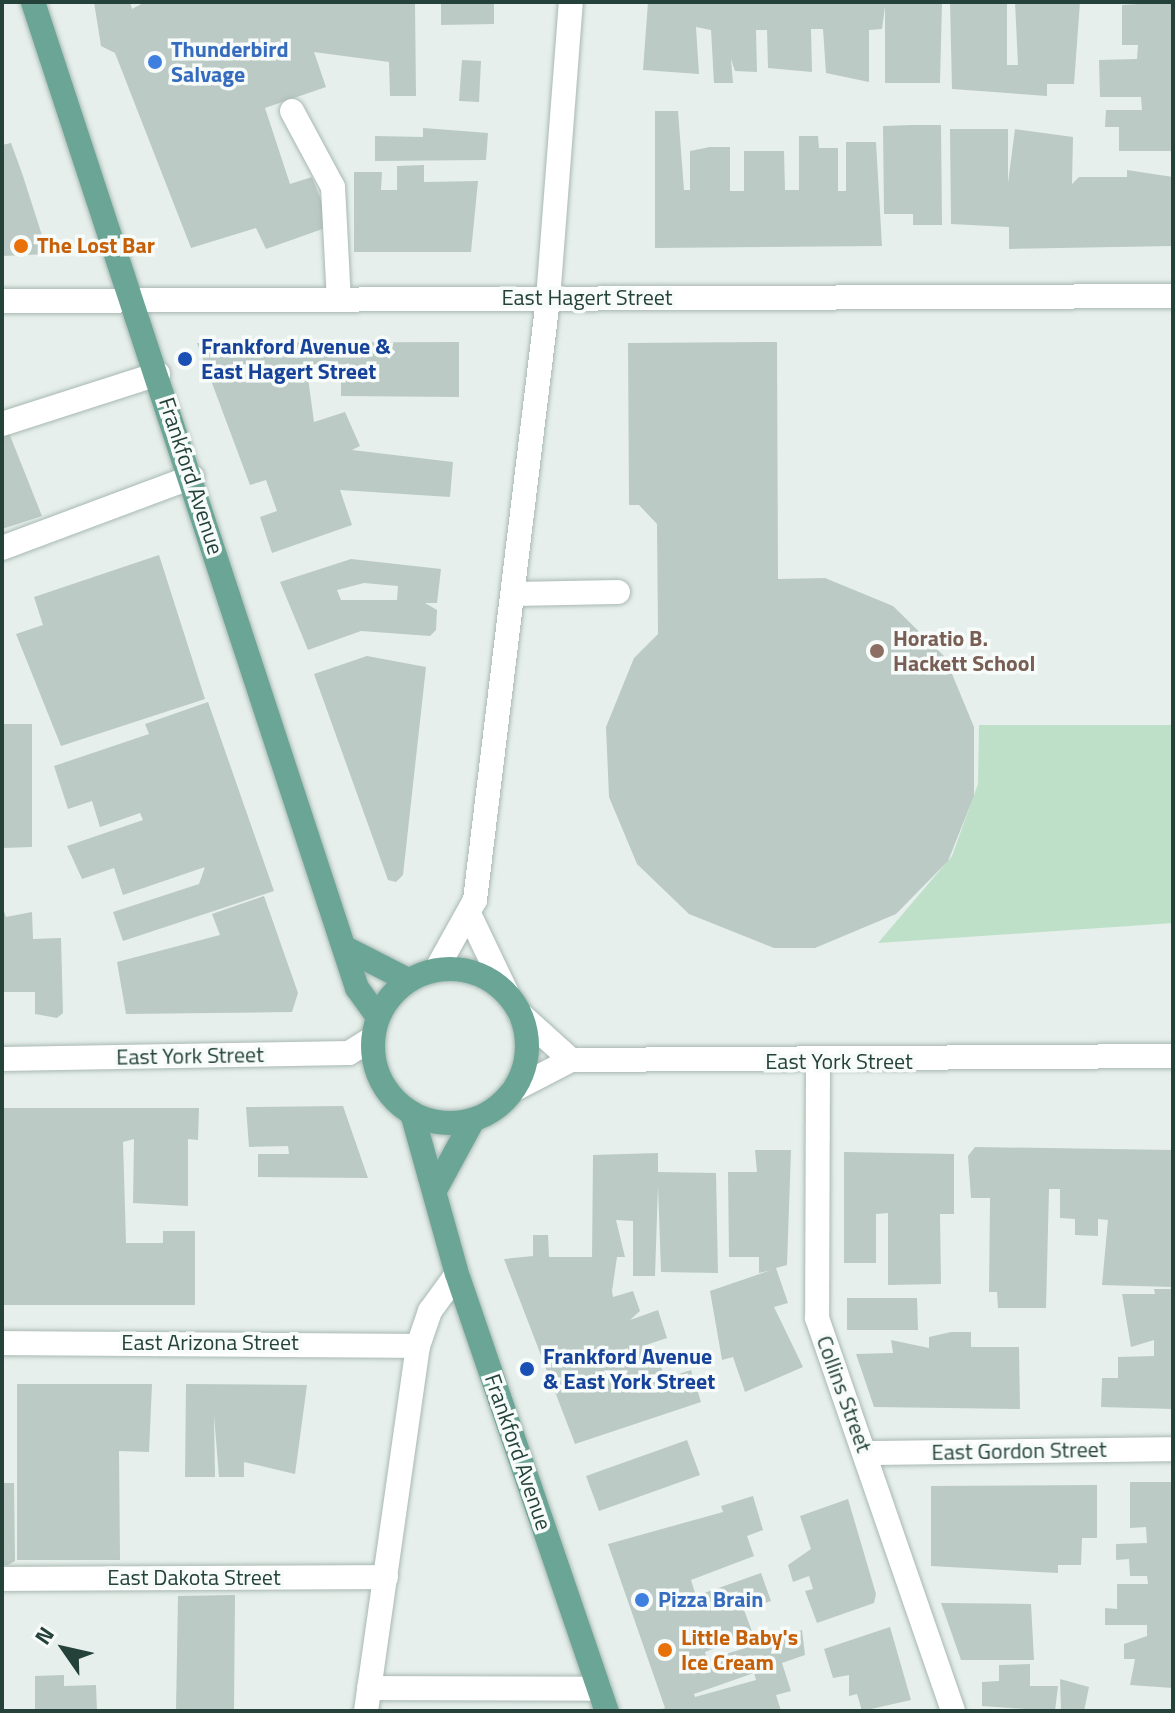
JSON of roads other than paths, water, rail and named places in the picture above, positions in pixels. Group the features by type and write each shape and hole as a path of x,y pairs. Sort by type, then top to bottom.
{"main road":[{"name":"Frankford Avenue","path":"33,2 349,950 357,988 376,1027"},
{"path":"349,950 408,980"},
{"path":"435,1190 473,1120 513,1090 524,1066 520,1014 507,993 486,977 436,970 408,980 376,1027 389,1094 412,1113 442,1122 473,1120"},
{"name":"Frankford Avenue","path":"412,1113 457,1274 603,1700"}],"street":[{"path":"436,970 471,918 514,594 548,299 571,2"},
{"path":"292,111 333,187 339,300"},
{"name":"East Hagert Street","path":"2,301 1173,296"},
{"path":"2,424 158,374"},
{"path":"2,548 192,477"},
{"path":"514,594 618,592"},
{"path":"471,918 507,993"},
{"path":"520,1014 571,1060"},
{"name":"East York Street","path":"2,1059 349,1053 376,1027"},
{"name":"East York Street","path":"513,1090 571,1060 818,1063 1173,1056"},
{"name":"Collins Street","path":"818,1063 817,1318 953,1711"},
{"path":"457,1274 430,1311 418,1346 367,1700 603,1700"},
{"name":"East Arizona Street","path":"2,1343 418,1346"},
{"name":"East Gordon Street","path":"866,1453 1173,1449"},
{"name":"East Dakota Street","path":"2,1579 386,1577"}],"place":[{"name":"Thunderbird Salvage","path":"155,62"},
{"name":"The Lost Bar","path":"21,246"},
{"name":"Frankford Avenue & East Hagert Street","path":"185,359"},
{"name":"Horatio B. Hackett School","path":"877,651"},
{"name":"Frankford Avenue & East York Street","path":"527,1369"},
{"name":"Pizza Brain","path":"642,1600"},
{"name":"Little Baby's Ice Cream","path":"665,1650"}]}
